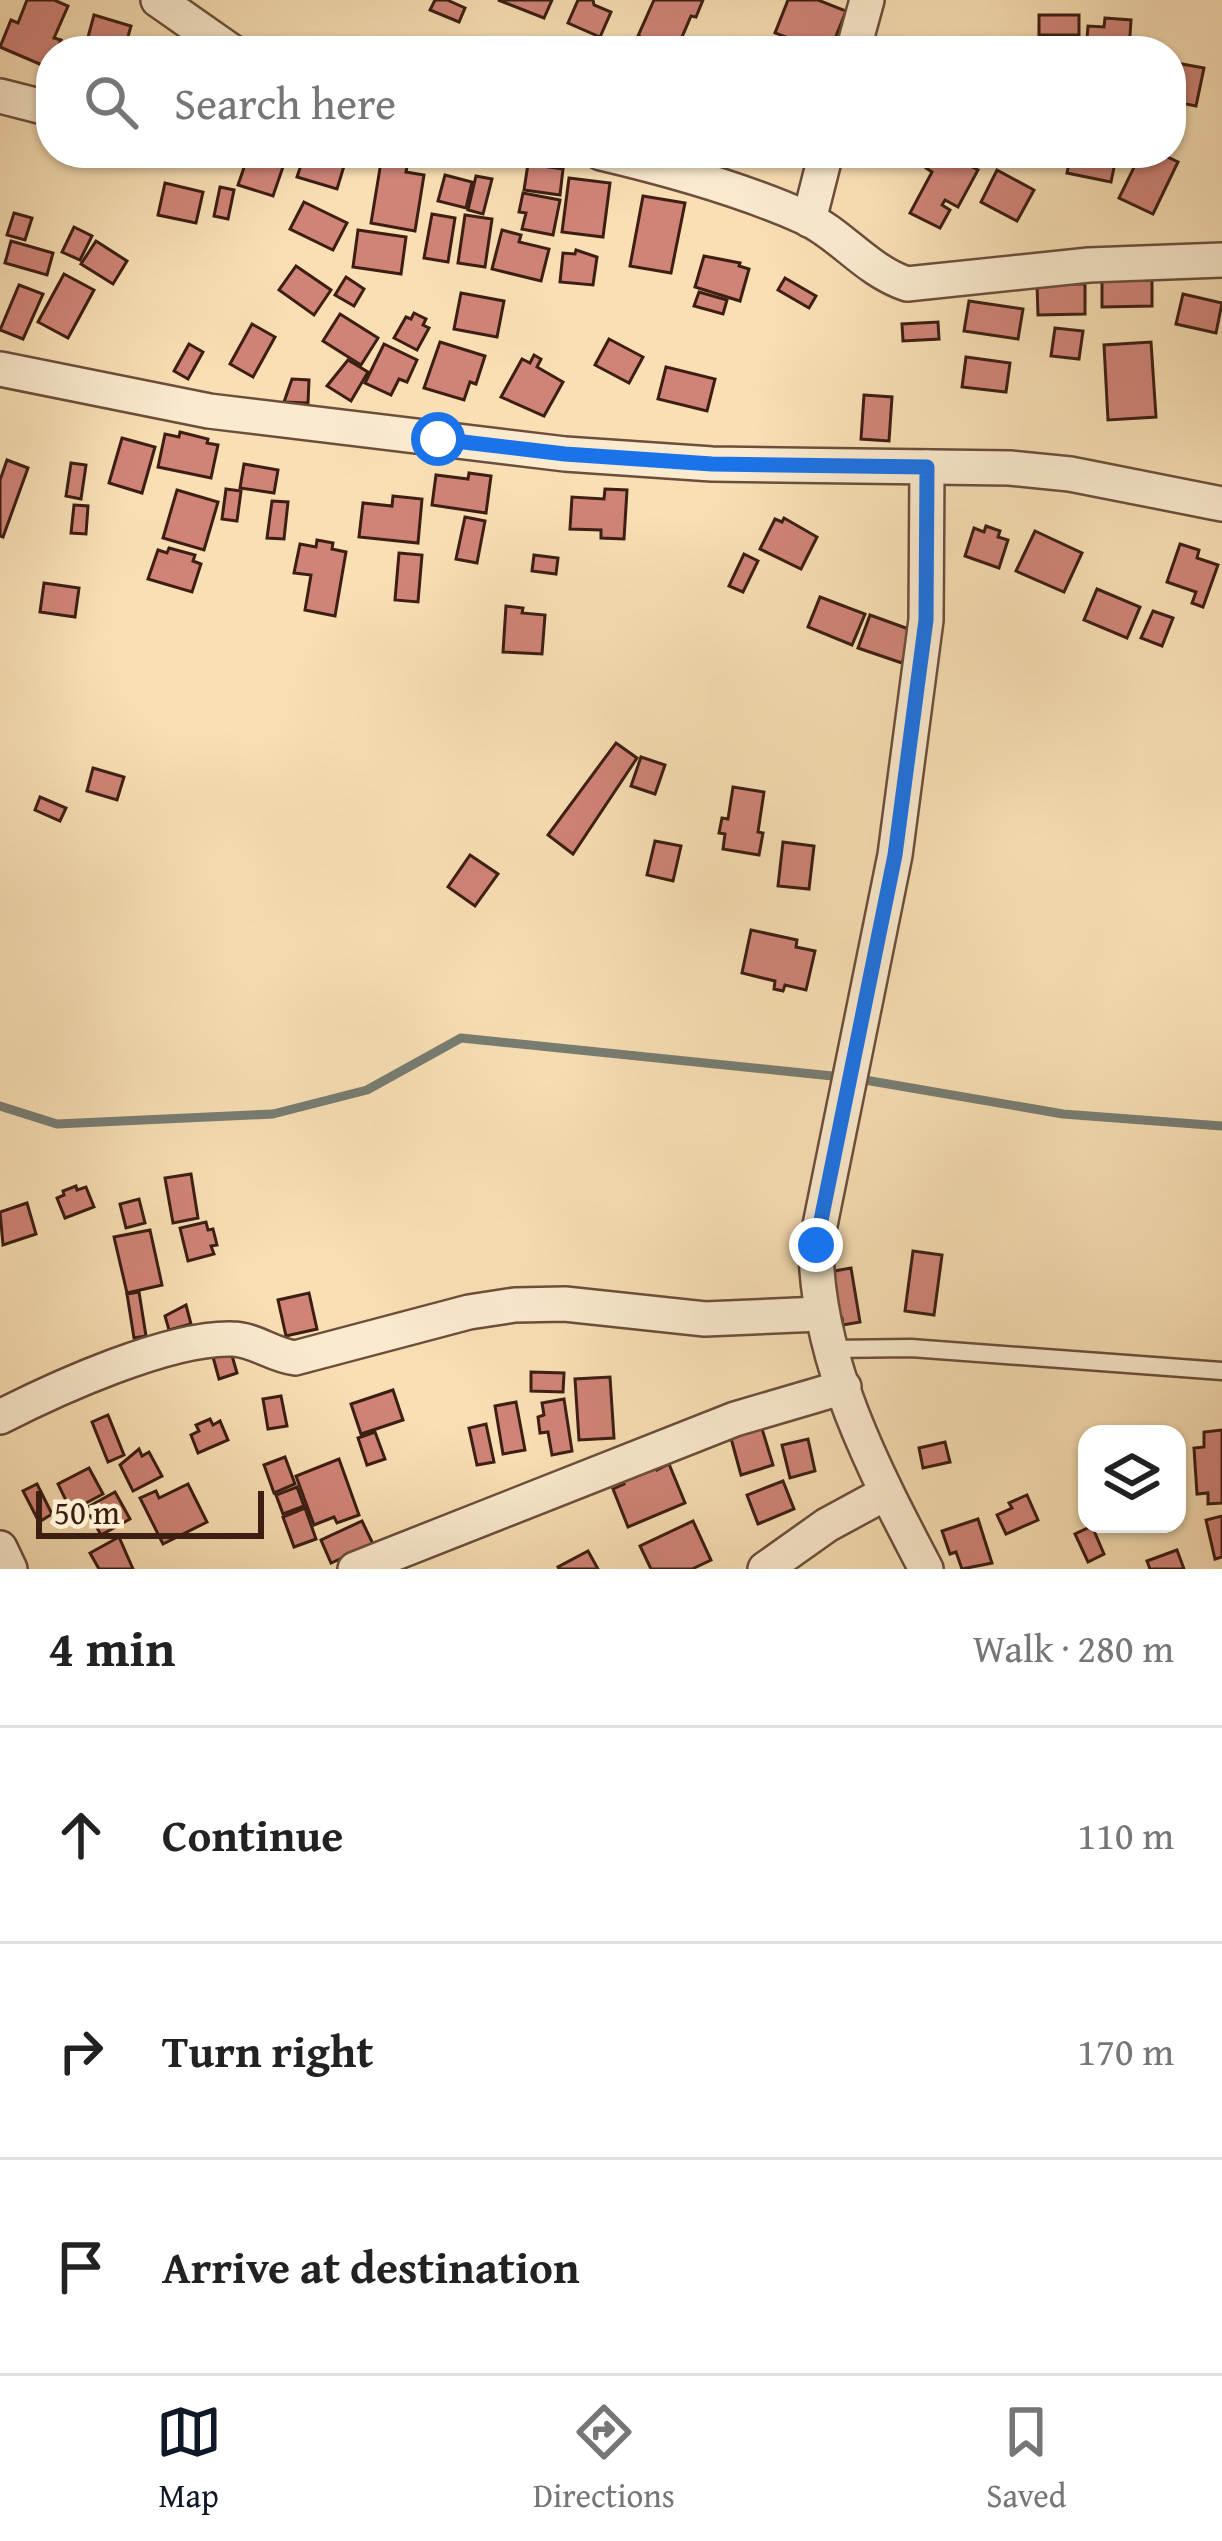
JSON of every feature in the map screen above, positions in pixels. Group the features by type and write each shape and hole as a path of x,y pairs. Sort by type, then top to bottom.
{"street":[{"path":"158,0 210,36"},
{"path":"857,36 867,0"},
{"path":"0,96 36,106"},
{"path":"663,168 809,220 882,275 907,284 1044,269 1222,260"},
{"path":"809,220 822,168"},
{"path":"0,369 209,411 565,454 712,464 1070,474 1222,504"},
{"path":"926,1569 886,1493 831,1349 820,1314 816,1245 895,855 926,620 927,467"},
{"path":"0,1417 151,1354 212,1340 237,1338 295,1358 515,1304 566,1304 705,1319 820,1314"},
{"path":"355,1569 735,1419 844,1387"},
{"path":"765,1569 827,1525 886,1493"},
{"path":"0,1548 10,1569"}],"lane":[{"path":"831,1349 911,1348 1222,1371"}],"building":[{"path":"27,0 54,0 68,6 55,36 36,36 36,62 0,47 11,20 18,23"},
{"path":"435,0 465,8 459,22 430,10"},
{"path":"498,0 552,0 544,18"},
{"path":"578,0 593,0 594,5 611,12 600,36 568,23"},
{"path":"654,0 703,0 682,36 638,36"},
{"path":"788,0 818,0 846,11 836,36 775,33"},
{"path":"94,15 131,26 128,36 88,36"},
{"path":"1039,15 1079,15 1079,35 1039,35"},
{"path":"1105,18 1131,20 1130,36 1087,36 1088,26 1104,27"},
{"path":"1186,65 1204,68 1196,106 1186,104"},
{"path":"244,168 283,168 273,196 238,185"},
{"path":"300,168 343,168 337,189 297,177"},
{"path":"380,168 407,168 406,172 424,175 415,231 371,223"},
{"path":"527,168 563,169 560,195 524,190"},
{"path":"926,168 978,170 958,207 945,200 942,205 950,210 940,228 910,213 932,172"},
{"path":"1068,168 1114,168 1111,182 1067,173"},
{"path":"1134,168 1175,168 1153,214 1119,198"},
{"path":"997,170 1034,190 1017,221 981,202"},
{"path":"445,175 472,182 466,208 438,201"},
{"path":"476,176 492,179 483,214 468,210"},
{"path":"569,178 610,183 603,237 562,232"},
{"path":"165,183 203,192 196,223 158,215"},
{"path":"220,187 234,190 228,219 214,216"},
{"path":"523,193 560,200 553,235 522,229"},
{"path":"643,196 685,203 671,273 630,266"},
{"path":"304,202 347,223 333,250 290,229"},
{"path":"14,213 32,218 25,240 7,235"},
{"path":"432,214 455,218 448,262 424,258"},
{"path":"465,215 492,219 485,267 458,263"},
{"path":"74,227 92,236 80,260 62,252"},
{"path":"358,230 406,237 401,274 353,267"},
{"path":"502,230 521,235 519,242 549,249 541,281 492,269"},
{"path":"11,241 53,253 47,275 5,263"},
{"path":"96,241 127,261 113,284 81,264"},
{"path":"576,250 597,257 593,285 560,282 563,253 575,254"},
{"path":"704,256 749,269 740,301 695,287"},
{"path":"296,266 331,290 314,315 279,290"},
{"path":"64,274 94,290 68,338 38,322"},
{"path":"346,277 364,289 354,306 335,295"},
{"path":"785,278 816,296 809,308 778,290"},
{"path":"1152,280 1152,306 1102,307 1102,281"},
{"path":"1037,284 1085,284 1085,314 1038,315"},
{"path":"19,285 43,294 23,339 0,330"},
{"path":"699,292 727,300 723,314 694,306"},
{"path":"461,293 504,301 497,337 454,329"},
{"path":"1183,294 1222,303 1216,333 1176,324"},
{"path":"969,301 1023,309 1018,339 964,331"},
{"path":"414,313 426,319 423,325 429,328 417,350 394,338 406,317 411,319"},
{"path":"340,314 378,338 361,365 323,341"},
{"path":"938,322 939,339 903,341 902,324"},
{"path":"252,324 275,337 253,377 230,364"},
{"path":"1055,328 1083,331 1079,359 1051,356"},
{"path":"609,339 643,357 629,383 595,365"},
{"path":"440,342 485,356 476,384 470,382 464,400 424,388"},
{"path":"1151,342 1156,417 1108,420 1104,345"},
{"path":"189,344 203,352 188,379 174,371"},
{"path":"384,344 417,360 407,382 399,379 391,395 365,383"},
{"path":"534,355 541,359 537,367 563,382 544,416 501,397 522,359 530,363"},
{"path":"966,357 1010,363 1006,392 962,387"},
{"path":"348,360 368,372 351,401 327,386"},
{"path":"666,367 715,379 707,411 658,399"},
{"path":"292,379 309,380 308,403 284,402"},
{"path":"864,395 892,397 889,441 861,439"},
{"path":"180,432 218,445 211,478 158,467 165,434 179,437"},
{"path":"122,438 155,447 142,493 109,483"},
{"path":"7,460 28,468 3,537 0,480"},
{"path":"71,463 86,465 81,499 66,496"},
{"path":"244,464 278,470 274,493 240,488"},
{"path":"469,473 491,476 486,513 432,505 436,475 468,479"},
{"path":"226,489 241,491 237,521 222,519"},
{"path":"605,489 627,490 624,539 601,538 601,530 570,529 572,497 604,499"},
{"path":"177,490 218,502 204,550 163,538"},
{"path":"393,496 422,499 418,543 359,537 363,503 392,506"},
{"path":"272,501 288,502 284,539 267,538"},
{"path":"74,505 88,506 86,534 71,533"},
{"path":"465,517 485,521 477,563 456,559"},
{"path":"784,518 817,537 801,569 760,549 775,519 782,522"},
{"path":"986,526 1008,540 999,568 965,556 974,528 984,532"},
{"path":"1035,531 1082,553 1064,592 1016,571"},
{"path":"317,540 346,552 335,616 305,610 311,575 294,573 300,544 316,547"},
{"path":"1180,544 1199,550 1197,558 1218,565 1203,607 1192,603 1196,592 1167,582"},
{"path":"169,548 195,555 193,561 201,564 192,592 148,579 158,550 167,553"},
{"path":"399,553 422,555 418,602 395,600"},
{"path":"744,554 758,561 743,592 729,586"},
{"path":"534,555 558,558 556,574 532,571"},
{"path":"44,583 79,588 75,617 40,612"},
{"path":"1097,589 1140,607 1127,638 1084,620"},
{"path":"820,597 865,614 852,645 808,627"},
{"path":"506,606 545,615 542,654 503,652"},
{"path":"1153,611 1173,618 1162,646 1141,638"},
{"path":"870,615 914,631 902,663 858,648"},
{"path":"616,743 637,758 573,854 548,835"},
{"path":"641,757 665,765 655,794 631,786"},
{"path":"93,768 124,777 117,800 87,791"},
{"path":"733,787 764,792 759,855 723,849 725,834 719,833 722,818 728,819"},
{"path":"40,797 66,808 60,821 35,810"},
{"path":"655,841 681,846 673,881 647,875"},
{"path":"783,842 814,846 809,889 778,886"},
{"path":"470,855 498,874 475,906 448,887"},
{"path":"751,930 797,940 796,947 815,951 806,990 785,985 783,991 774,989 775,981 742,973"},
{"path":"191,1174 198,1218 173,1223 165,1178"},
{"path":"76,1186 77,1190 86,1187 94,1207 65,1218 57,1198"},
{"path":"139,1199 145,1223 126,1228 120,1204"},
{"path":"27,1203 36,1234 3,1245 0,1212"},
{"path":"206,1222 217,1245 211,1246 214,1254 188,1261 180,1228"},
{"path":"150,1230 162,1285 127,1293 114,1237"},
{"path":"913,1251 942,1255 934,1315 905,1311"},
{"path":"851,1268 860,1322 843,1325 842,1318 838,1319 834,1271"},
{"path":"139,1292 146,1336 134,1338 127,1294"},
{"path":"309,1293 317,1329 286,1336 278,1300"},
{"path":"186,1305 191,1324 169,1330 165,1316"},
{"path":"231,1352 237,1373 219,1379 213,1357"},
{"path":"531,1372 564,1373 563,1392 531,1391"},
{"path":"610,1377 614,1438 579,1440 575,1379"},
{"path":"393,1390 403,1420 361,1434 351,1404"},
{"path":"281,1396 287,1426 268,1429 263,1399"},
{"path":"564,1399 572,1451 552,1455 548,1432 540,1433 538,1417 544,1415 542,1403"},
{"path":"516,1402 525,1450 503,1454 495,1406"},
{"path":"108,1415 124,1455 108,1462 92,1422"},
{"path":"210,1419 213,1425 220,1421 228,1440 198,1453 191,1435 199,1431 196,1425"},
{"path":"760,1422 773,1465 741,1475 729,1431"},
{"path":"486,1424 494,1462 477,1465 469,1428"},
{"path":"1222,1430 1222,1503 1208,1504 1208,1493 1197,1494 1194,1448 1204,1447 1204,1432"},
{"path":"375,1432 385,1459 367,1465 358,1438"},
{"path":"808,1439 815,1471 790,1478 782,1445"},
{"path":"945,1442 950,1462 923,1468 919,1448"},
{"path":"139,1449 142,1456 149,1452 162,1476 133,1491 120,1465"},
{"path":"285,1457 295,1484 274,1493 264,1465"},
{"path":"339,1459 359,1515 314,1525 296,1476"},
{"path":"669,1464 685,1503 628,1527 613,1489 624,1484 621,1478"},
{"path":"89,1468 103,1494 71,1511 58,1484"},
{"path":"783,1481 794,1509 758,1524 747,1495"},
{"path":"37,1484 52,1514 39,1522 23,1491"},
{"path":"188,1484 207,1522 163,1544 140,1498 156,1491 159,1498"},
{"path":"297,1487 304,1506 283,1514 276,1495"},
{"path":"115,1492 130,1519 101,1535 86,1508"},
{"path":"1027,1495 1038,1520 1006,1534 997,1515"},
{"path":"305,1508 316,1539 294,1547 283,1517"},
{"path":"1222,1516 1222,1557 1215,1559 1206,1520"},
{"path":"978,1519 992,1563 962,1569 956,1552 950,1554 942,1531"},
{"path":"362,1521 373,1544 331,1563 321,1540"},
{"path":"693,1521 711,1560 692,1569 651,1569 640,1546"},
{"path":"1095,1533 1104,1554 1088,1562 1075,1534"},
{"path":"119,1537 133,1569 99,1569 90,1553"},
{"path":"1177,1550 1184,1569 1150,1569 1147,1561"},
{"path":"588,1551 598,1569 559,1569 558,1567"}],"waterway":[{"path":"0,1106 57,1124 273,1114 367,1090 461,1038 842,1077"},
{"path":"859,1079 1063,1114 1222,1126"}],"route":[{"path":"438,439 712,464 927,467 926,620 895,855 816,1245"}]}
